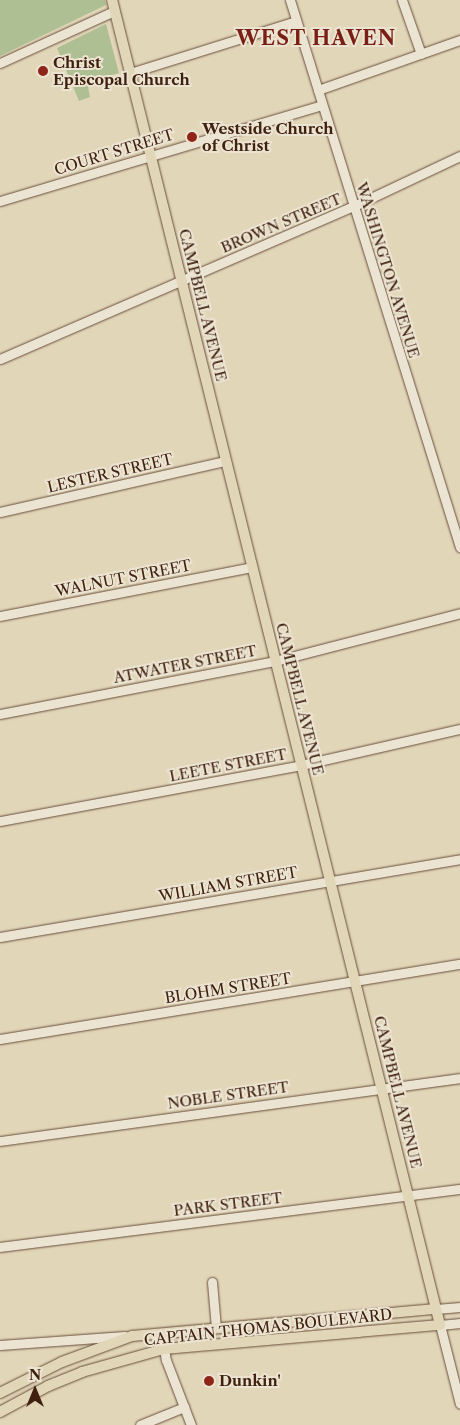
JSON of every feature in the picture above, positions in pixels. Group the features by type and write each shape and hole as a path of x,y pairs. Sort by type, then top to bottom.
{"main road":[{"name":"CAMPBELL AVENUE","path":"112,0 440,1325"},
{"name":"CAPTAIN THOMAS BOULEVARD","path":"0,1393 62,1362 132,1336 436,1309"},
{"name":"CAPTAIN THOMAS BOULEVARD","path":"0,1412 48,1386 82,1372 164,1350 440,1325"}],"street":[{"name":"WASHINGTON AVENUE","path":"290,0 460,547"},
{"path":"402,0 422,54"},
{"path":"0,63 114,11"},
{"path":"130,73 296,21"},
{"path":"318,90 460,40"},
{"name":"COURT STREET","path":"0,201 322,105"},
{"name":"BROWN STREET","path":"0,359 354,206 460,156"},
{"name":"LESTER STREET","path":"0,512 225,461"},
{"name":"WALNUT STREET","path":"0,616 252,567"},
{"name":"ATWATER STREET","path":"0,714 275,661 460,613"},
{"name":"LEETE STREET","path":"0,821 301,765 460,729"},
{"name":"WILLIAM STREET","path":"0,937 460,859"},
{"name":"BLOHM STREET","path":"0,1039 460,964"},
{"name":"NOBLE STREET","path":"0,1142 381,1087 460,1078"},
{"name":"PARK STREET","path":"0,1247 460,1189"},
{"path":"212,1282 216,1328"},
{"name":"CAPTAIN THOMAS BOULEVARD","path":"436,1309 460,1307"},
{"name":"CAPTAIN THOMAS BOULEVARD","path":"440,1325 460,1323"},
{"name":"CAMPBELL AVENUE","path":"440,1325 460,1404"},
{"path":"162,1333 164,1350 191,1425"},
{"path":"0,1345 132,1336"},
{"path":"140,1425 184,1407"}],"green space":[{"path":"0,0 105,0 106,5 0,56"},
{"path":"106,24 119,73 87,82 90,97 79,101 57,48"}],"place":[{"name":"Christ Episcopal Church","path":"43,71"},
{"name":"Westside Church of Christ","path":"192,137"},
{"name":"Dunkin'","path":"209,1381"}],"district":[{"name":"WEST HAVEN","path":"316,38"}]}
